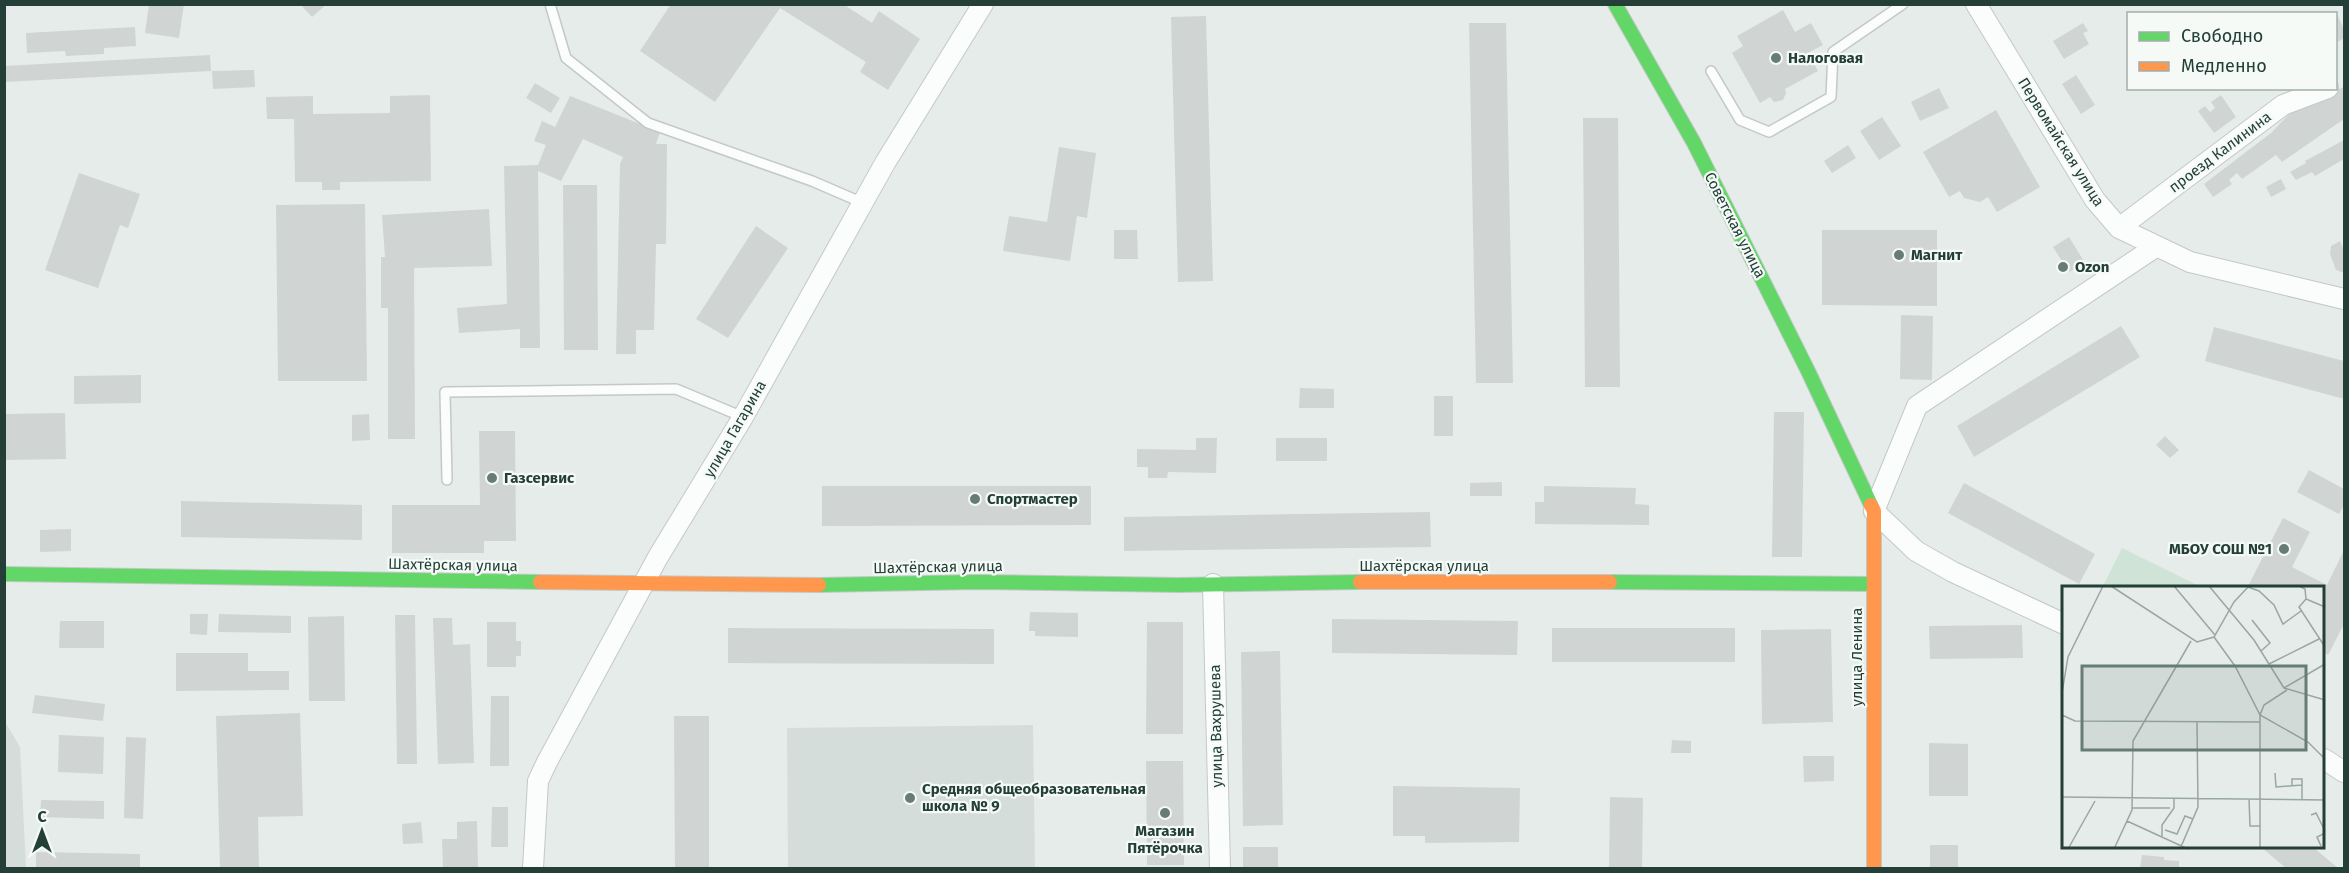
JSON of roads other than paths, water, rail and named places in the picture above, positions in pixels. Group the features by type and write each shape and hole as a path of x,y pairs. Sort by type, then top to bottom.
{"street":[{"name":"улица Гагарина","path":"534,868 538,781 643,584 743,417 862,203 983,4"},
{"name":"Советская улица","path":"1615,4 1694,143 1847,451"},
{"name":"Первомайская улица","path":"1976,4 2096,200 2119,228 2190,262 2344,299"},
{"name":"проезд Калинина","path":"2119,228 2283,105 2323,90"},
{"path":"2062,623 1953,572 1916,550 1874,511 1917,406 2157,246"},
{"name":"улица Ленина","path":"1847,451 1874,511 1874,868"},
{"name":"Шахтёрская улица","path":"4,574 643,584 1090,582 1213,584 1826,582 1873,584"},
{"name":"улица Вахрушева","path":"1213,584 1220,868"},
{"path":"2325,760 2344,771"}],"lane":[{"path":"550,4 566,58 648,123 812,181 862,203"},
{"path":"1712,71 1740,120 1769,132 1831,97 1833,52 1903,4"},
{"path":"447,480 445,392 676,389 743,417"}],"place":[{"name":"Налоговая","path":"1776,58"},
{"name":"Магнит","path":"1899,255"},
{"name":"Ozon","path":"2063,267"},
{"name":"Газсервис","path":"492,478"},
{"name":"Спортмастер","path":"975,499"},
{"name":"МБОУ СОШ №1","path":"2284,549"},
{"name":"Средняя общеобразовательная школа № 9","path":"910,798"},
{"name":"Магазин Пятёрочка","path":"1165,813"}]}
